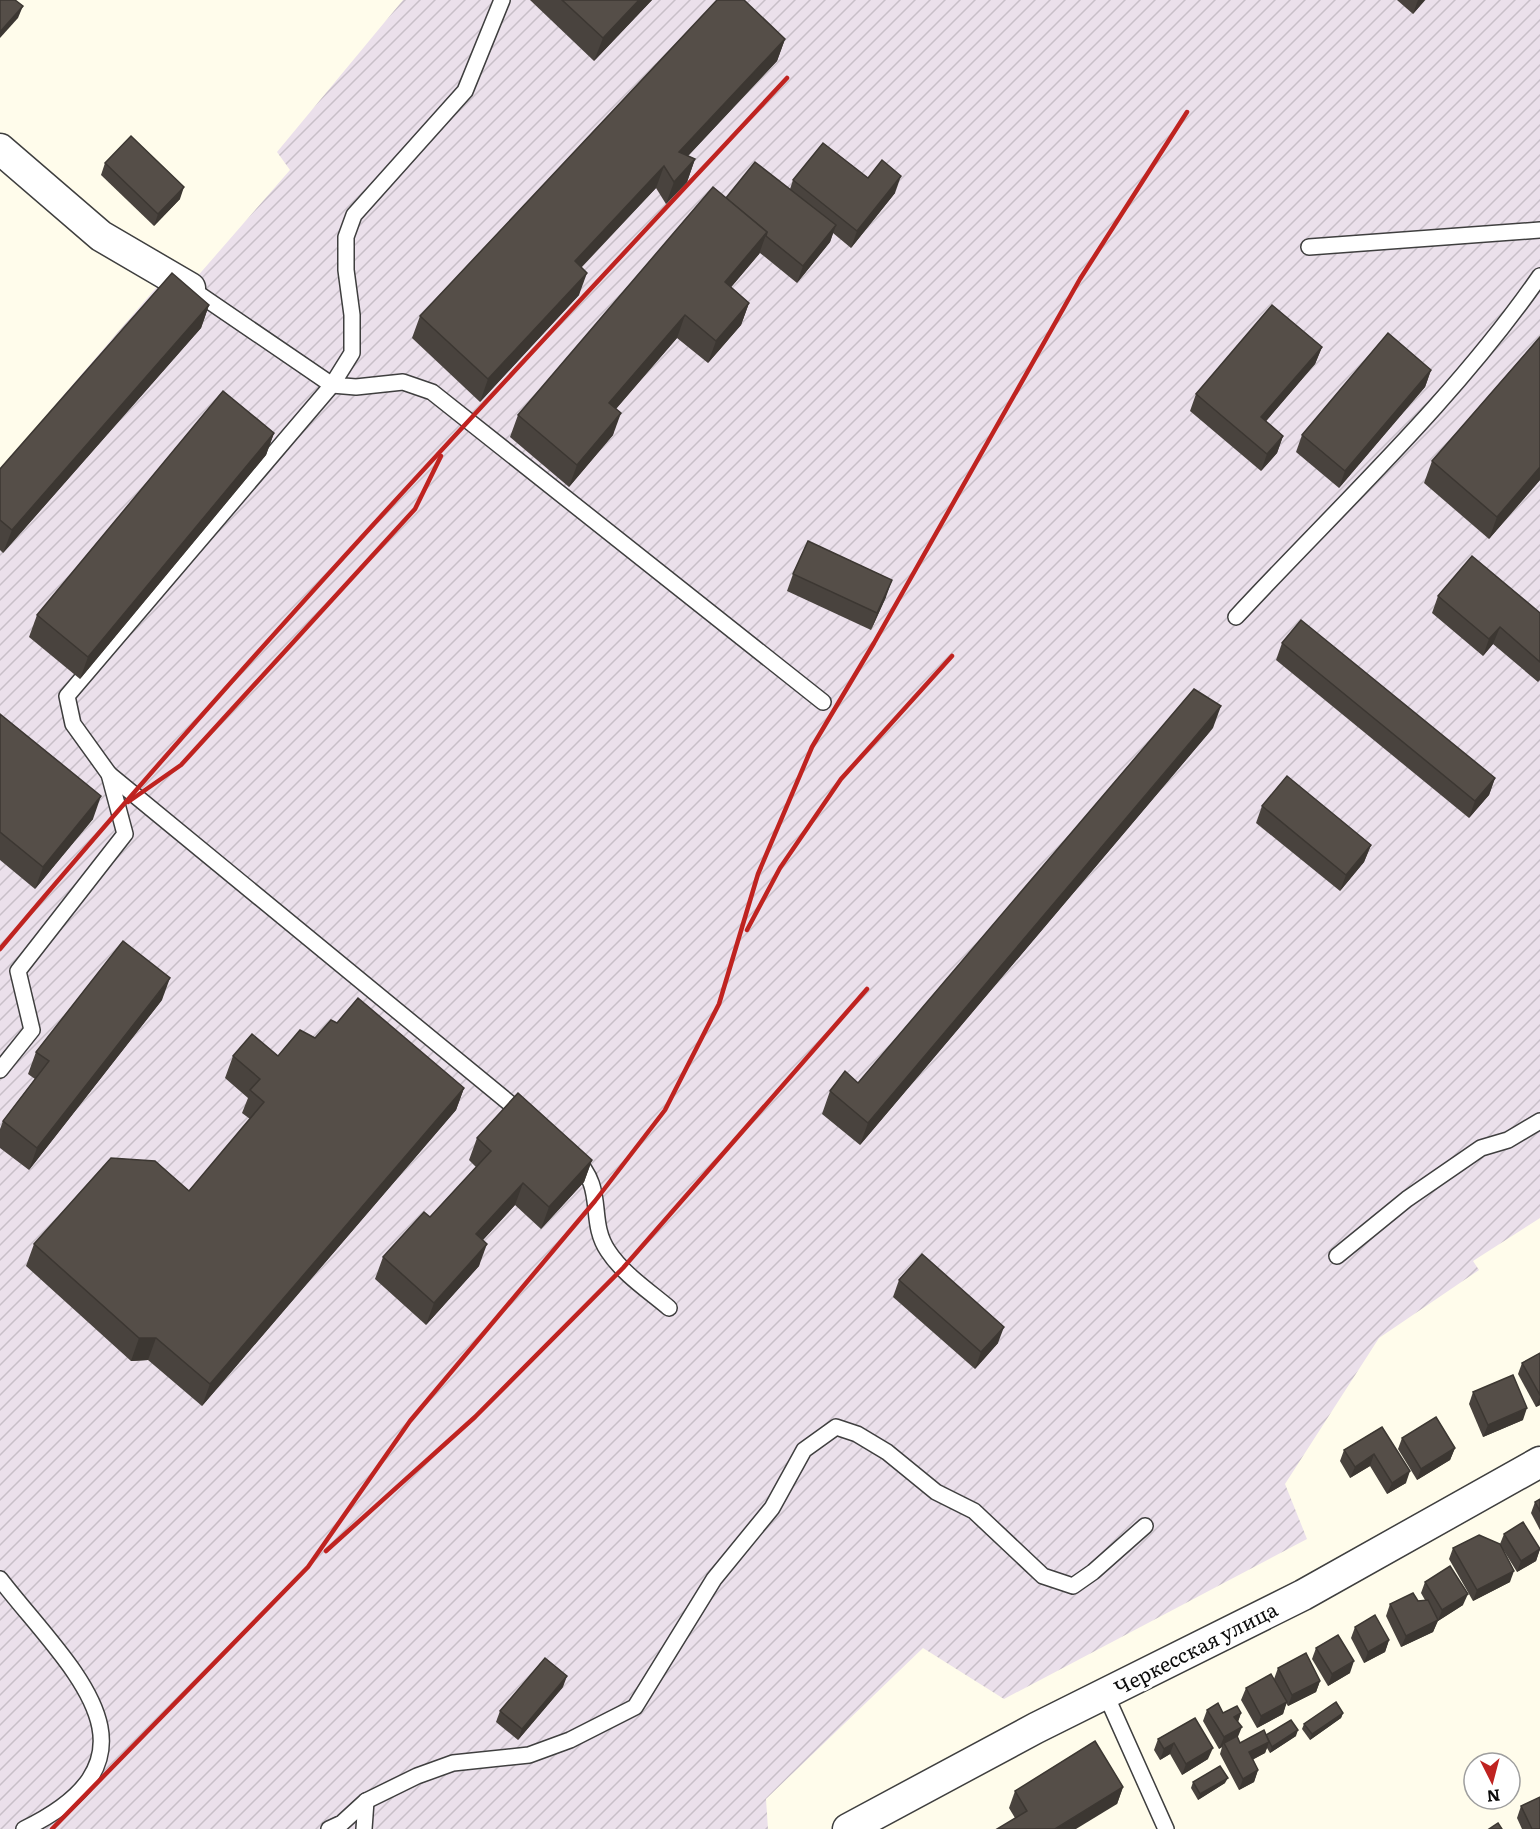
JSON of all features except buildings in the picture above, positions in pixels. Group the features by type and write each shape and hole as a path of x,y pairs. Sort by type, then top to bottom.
{"street":[{"path":"0,149 101,236 190,288"},
{"name":"Черкесская улица","path":"848,1829 1036,1728 1303,1595 1540,1462"}],"lane":[{"path":"502,0 465,91 354,215 346,237 346,270 352,315 352,353 332,385 67,696 73,724 109,774 536,1125"},
{"path":"1309,247 1540,230"},
{"path":"1236,617 1436,405 1512,316 1540,276"},
{"path":"190,288 332,385 356,387 403,382 432,392 823,702"},
{"path":"0,1070 33,1030 18,971 125,834 109,774"},
{"path":"1337,1256 1407,1198 1481,1148 1508,1140 1540,1120"},
{"path":"562,1148 579,1163 594,1184 599,1229 608,1251 623,1268 669,1308"},
{"path":"329,1829 342,1823 366,1802 453,1763 529,1755 570,1740 635,1707 714,1579 772,1508 804,1450 836,1427 857,1434 887,1452 936,1492 974,1511 1043,1576 1073,1587 1144,1526"},
{"path":"0,1579 89,1692 100,1720 103,1744 91,1774 72,1801 24,1829"},
{"path":"1106,1695 1166,1829"},
{"path":"364,1829 366,1802"}],"shaded area":[{"path":"403,0 1540,0 1540,1218 1473,1261 1479,1270 1379,1338 1285,1484 1307,1539 1004,1699 923,1648 766,1799 768,1829 0,1829 0,469 161,282 182,294 290,170 277,152"}],"railway":[{"path":"0,949 95,837 289,617 787,78"},
{"path":"52,1829 308,1567 410,1421 595,1201 665,1110 719,1004 758,874 812,747 874,643 1080,279 1187,112"},
{"path":"128,802 181,765 415,509 441,456"},
{"path":"747,930 780,868 841,779 952,656"},
{"path":"326,1551 475,1417 623,1268 867,989"}]}
